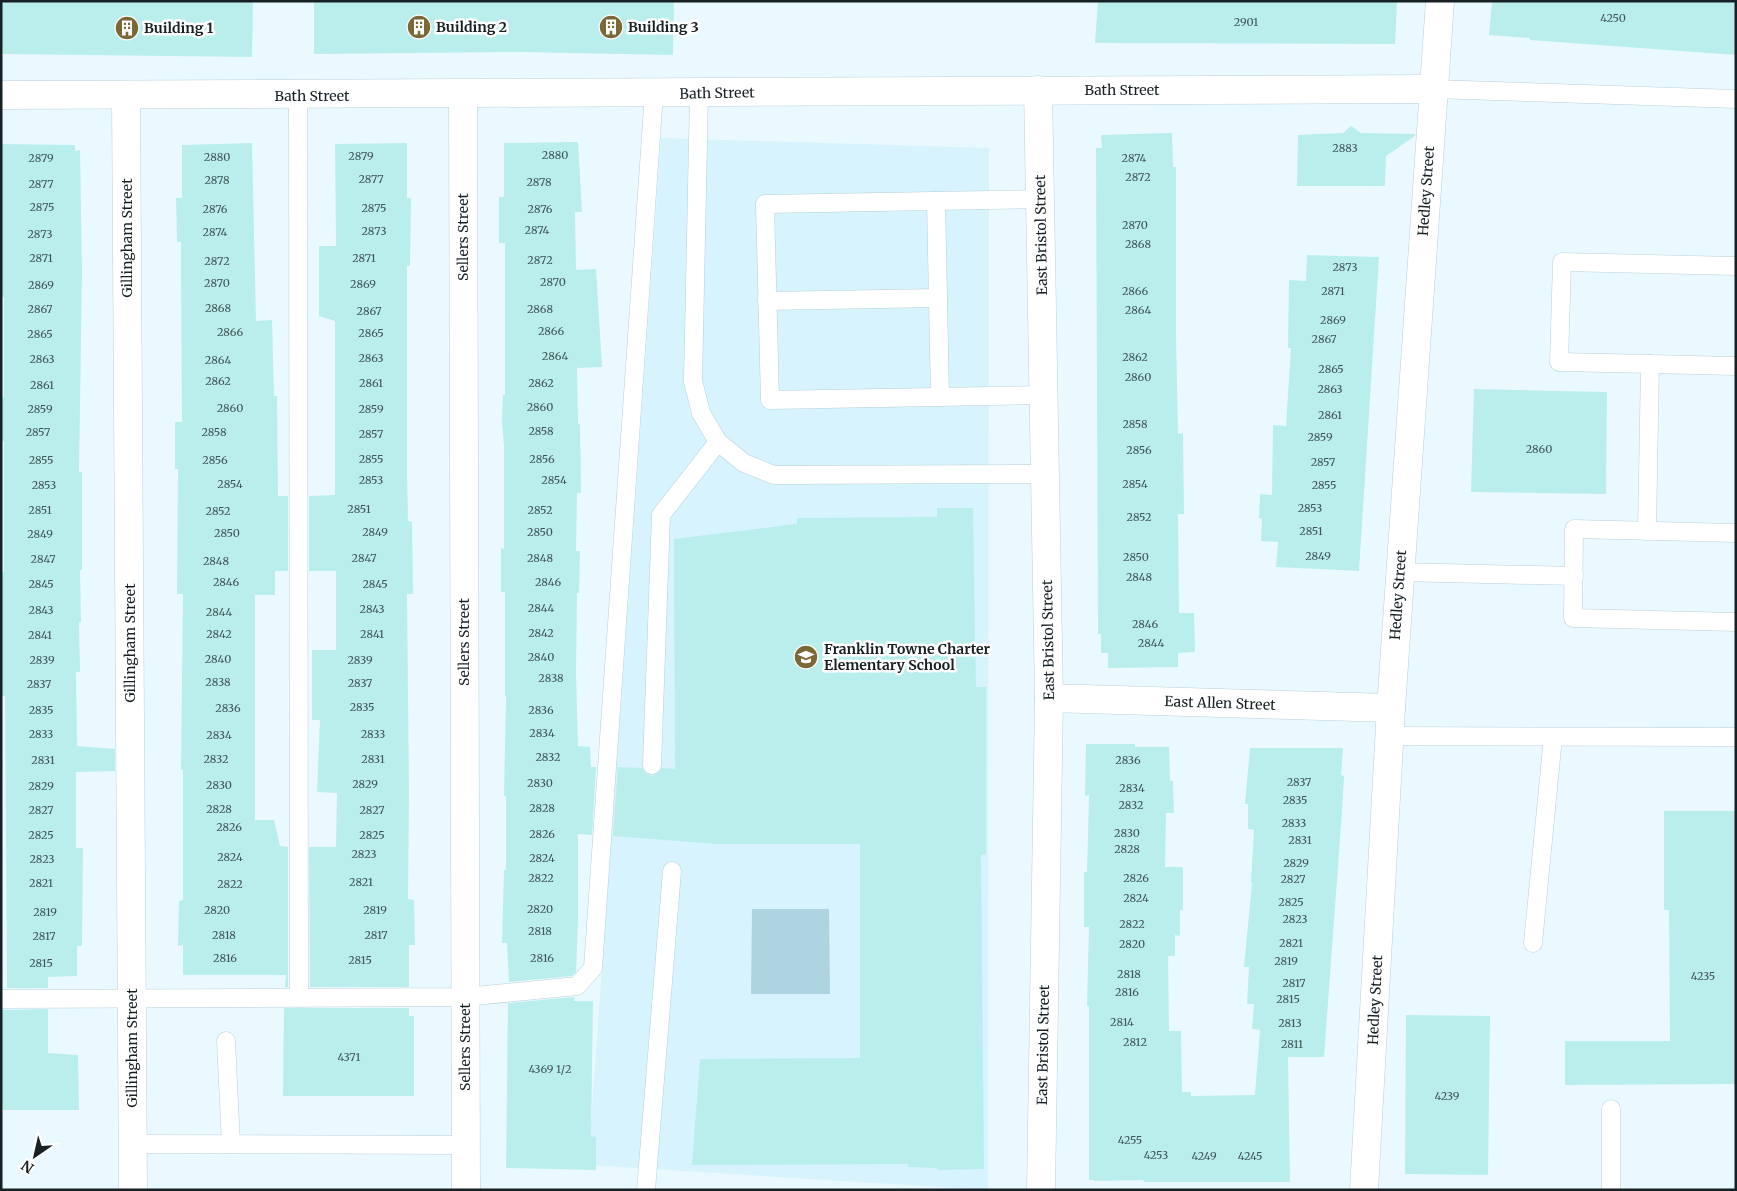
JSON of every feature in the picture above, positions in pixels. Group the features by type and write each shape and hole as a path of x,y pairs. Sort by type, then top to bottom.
{"street":[{"name":"Hedley Street","path":"1364,1190 1389,736 1440,1"},
{"name":"Bath Street","path":"1,96 1434,89"},
{"name":"East Bristol Street","path":"1038,90 1049,698 1041,1190"},
{"name":"Sellers Street","path":"463,95 466,1190"},
{"name":"Gillingham Street","path":"126,96 133,1190"},
{"name":"East Allen Street","path":"1049,698 1391,708"}],"lane":[{"path":"1434,89 1736,98"},
{"path":"1,999 465,997 577,986 593,968 654,93"},
{"path":"699,93 693,382 701,414 718,442 744,463 774,475 1045,474"},
{"path":"298,96 299,998"},
{"path":"1040,199 766,204 770,400 1043,395"},
{"path":"936,201 940,397"},
{"path":"1736,266 1562,262 1560,362 1736,366"},
{"path":"768,301 938,298"},
{"path":"1647,531 1650,364"},
{"path":"652,765 661,515 718,442"},
{"path":"1736,533 1574,529 1573,618 1736,622"},
{"path":"1400,572 1574,576"},
{"path":"1389,736 1736,737"},
{"path":"1533,943 1553,737"},
{"path":"646,1190 672,871"},
{"path":"226,1041 231,1144"},
{"path":"1611,1110 1611,1190"},
{"path":"133,1144 466,1145"}],"shaded area":[{"name":"Franklin Towne Charter Elementary School","path":"661,138 989,148 988,1190 588,1165"},
{"path":"752,909 829,909 830,994 751,994"}],"building":[{"name":"Building 1","path":"1,1 253,1 252,57 1,54"},
{"path":"314,1 674,1 673,55 522,52 314,54"},
{"path":"1098,1 1397,1 1395,44 1095,43"},
{"path":"1492,1 1736,1 1736,55 1530,40 1530,38 1489,35"},
{"path":"1351,126 1361,133 1415,134 1415,136 1386,156 1385,186 1297,186 1298,135 1343,133"},
{"path":"1172,133 1173,167 1176,167 1178,434 1183,433 1184,514 1178,514 1179,613 1194,613 1195,652 1178,653 1178,667 1108,668 1108,653 1101,653 1101,634 1098,634 1096,148 1102,148 1101,135"},
{"path":"578,142 582,212 575,212 576,270 596,269 602,367 577,368 581,493 577,493 576,551 580,551 579,593 577,593 576,673 578,746 590,747 591,767 596,767 592,835 578,834 576,972 572,976 509,982 507,943 502,943 504,870 506,870 506,796 504,796 506,696 505,592 501,592 501,548 504,549 504,446 502,419 503,395 505,395 505,243 499,243 499,197 504,197 504,143"},
{"path":"252,143 256,321 272,320 274,396 277,396 278,496 288,496 288,571 275,571 275,595 255,595 255,820 274,820 280,846 288,847 288,987 285,987 286,975 183,975 183,945 178,946 179,901 183,900 183,770 181,770 183,594 177,594 178,469 175,469 175,422 182,422 181,242 177,242 176,198 182,198 182,145"},
{"path":"407,143 407,198 411,198 410,266 407,266 407,471 408,521 412,522 413,594 407,594 408,899 414,900 415,945 409,945 409,987 310,987 309,847 336,847 337,793 317,792 320,720 312,720 312,650 336,650 336,571 309,571 309,496 335,495 335,321 319,316 319,246 336,246 335,144"},
{"path":"1,144 75,145 75,151 80,150 82,271 79,472 82,472 82,570 80,570 80,672 76,672 77,746 115,749 115,771 76,772 76,848 83,848 82,946 77,946 77,976 48,977 48,988 7,988 5,696 1,696 1,572 4,572 4,441 1,441 1,396 4,397 4,297 1,297"},
{"path":"1307,255 1379,257 1359,571 1276,567 1278,542 1261,541 1262,519 1259,518 1260,494 1272,495 1273,425 1286,426 1291,348 1288,348 1289,280 1306,281"},
{"path":"1474,389 1607,392 1606,494 1471,492"},
{"name":"Franklin Towne Charter Elementary School","path":"937,508 973,508 976,687 986,687 986,854 981,855 984,1169 937,1170 937,1168 908,1167 908,1164 692,1165 700,1059 860,1058 860,844 718,844 613,836 618,767 642,768 646,774 652,776 657,774 662,768 675,769 674,539 797,524 797,518 937,517"},
{"path":"1086,744 1135,744 1135,747 1169,747 1170,781 1173,781 1174,813 1166,813 1165,867 1183,867 1183,910 1180,910 1180,936 1175,935 1175,956 1168,956 1169,1031 1181,1031 1182,1092 1191,1092 1191,1096 1255,1095 1260,1030 1252,1029 1254,1004 1247,1004 1249,967 1244,967 1252,883 1254,830 1248,829 1248,804 1245,804 1250,748 1343,748 1341,775 1344,776 1342,812 1324,1057 1288,1057 1290,1182 1089,1180 1089,1006 1087,1006 1089,927 1084,927 1084,872 1087,872 1089,795 1085,796"},
{"path":"1664,811 1736,811 1736,1084 1565,1085 1565,1041 1670,1041 1669,910 1664,910"},
{"path":"575,997 574,1001 593,1001 591,1136 596,1137 596,1170 506,1168 508,1003"},
{"path":"284,1008 409,1008 409,1016 414,1016 414,1096 283,1096"},
{"path":"48,1009 48,1053 78,1055 79,1110 1,1110 1,1010"},
{"path":"1406,1015 1490,1016 1488,1175 1405,1174"}],"place":[{"name":"Building 2","path":"419,27"},
{"name":"Building 3","path":"611,27"},
{"name":"Building 1","path":"127,28"},
{"name":"Franklin Towne Charter Elementary School","path":"806,657"}]}
